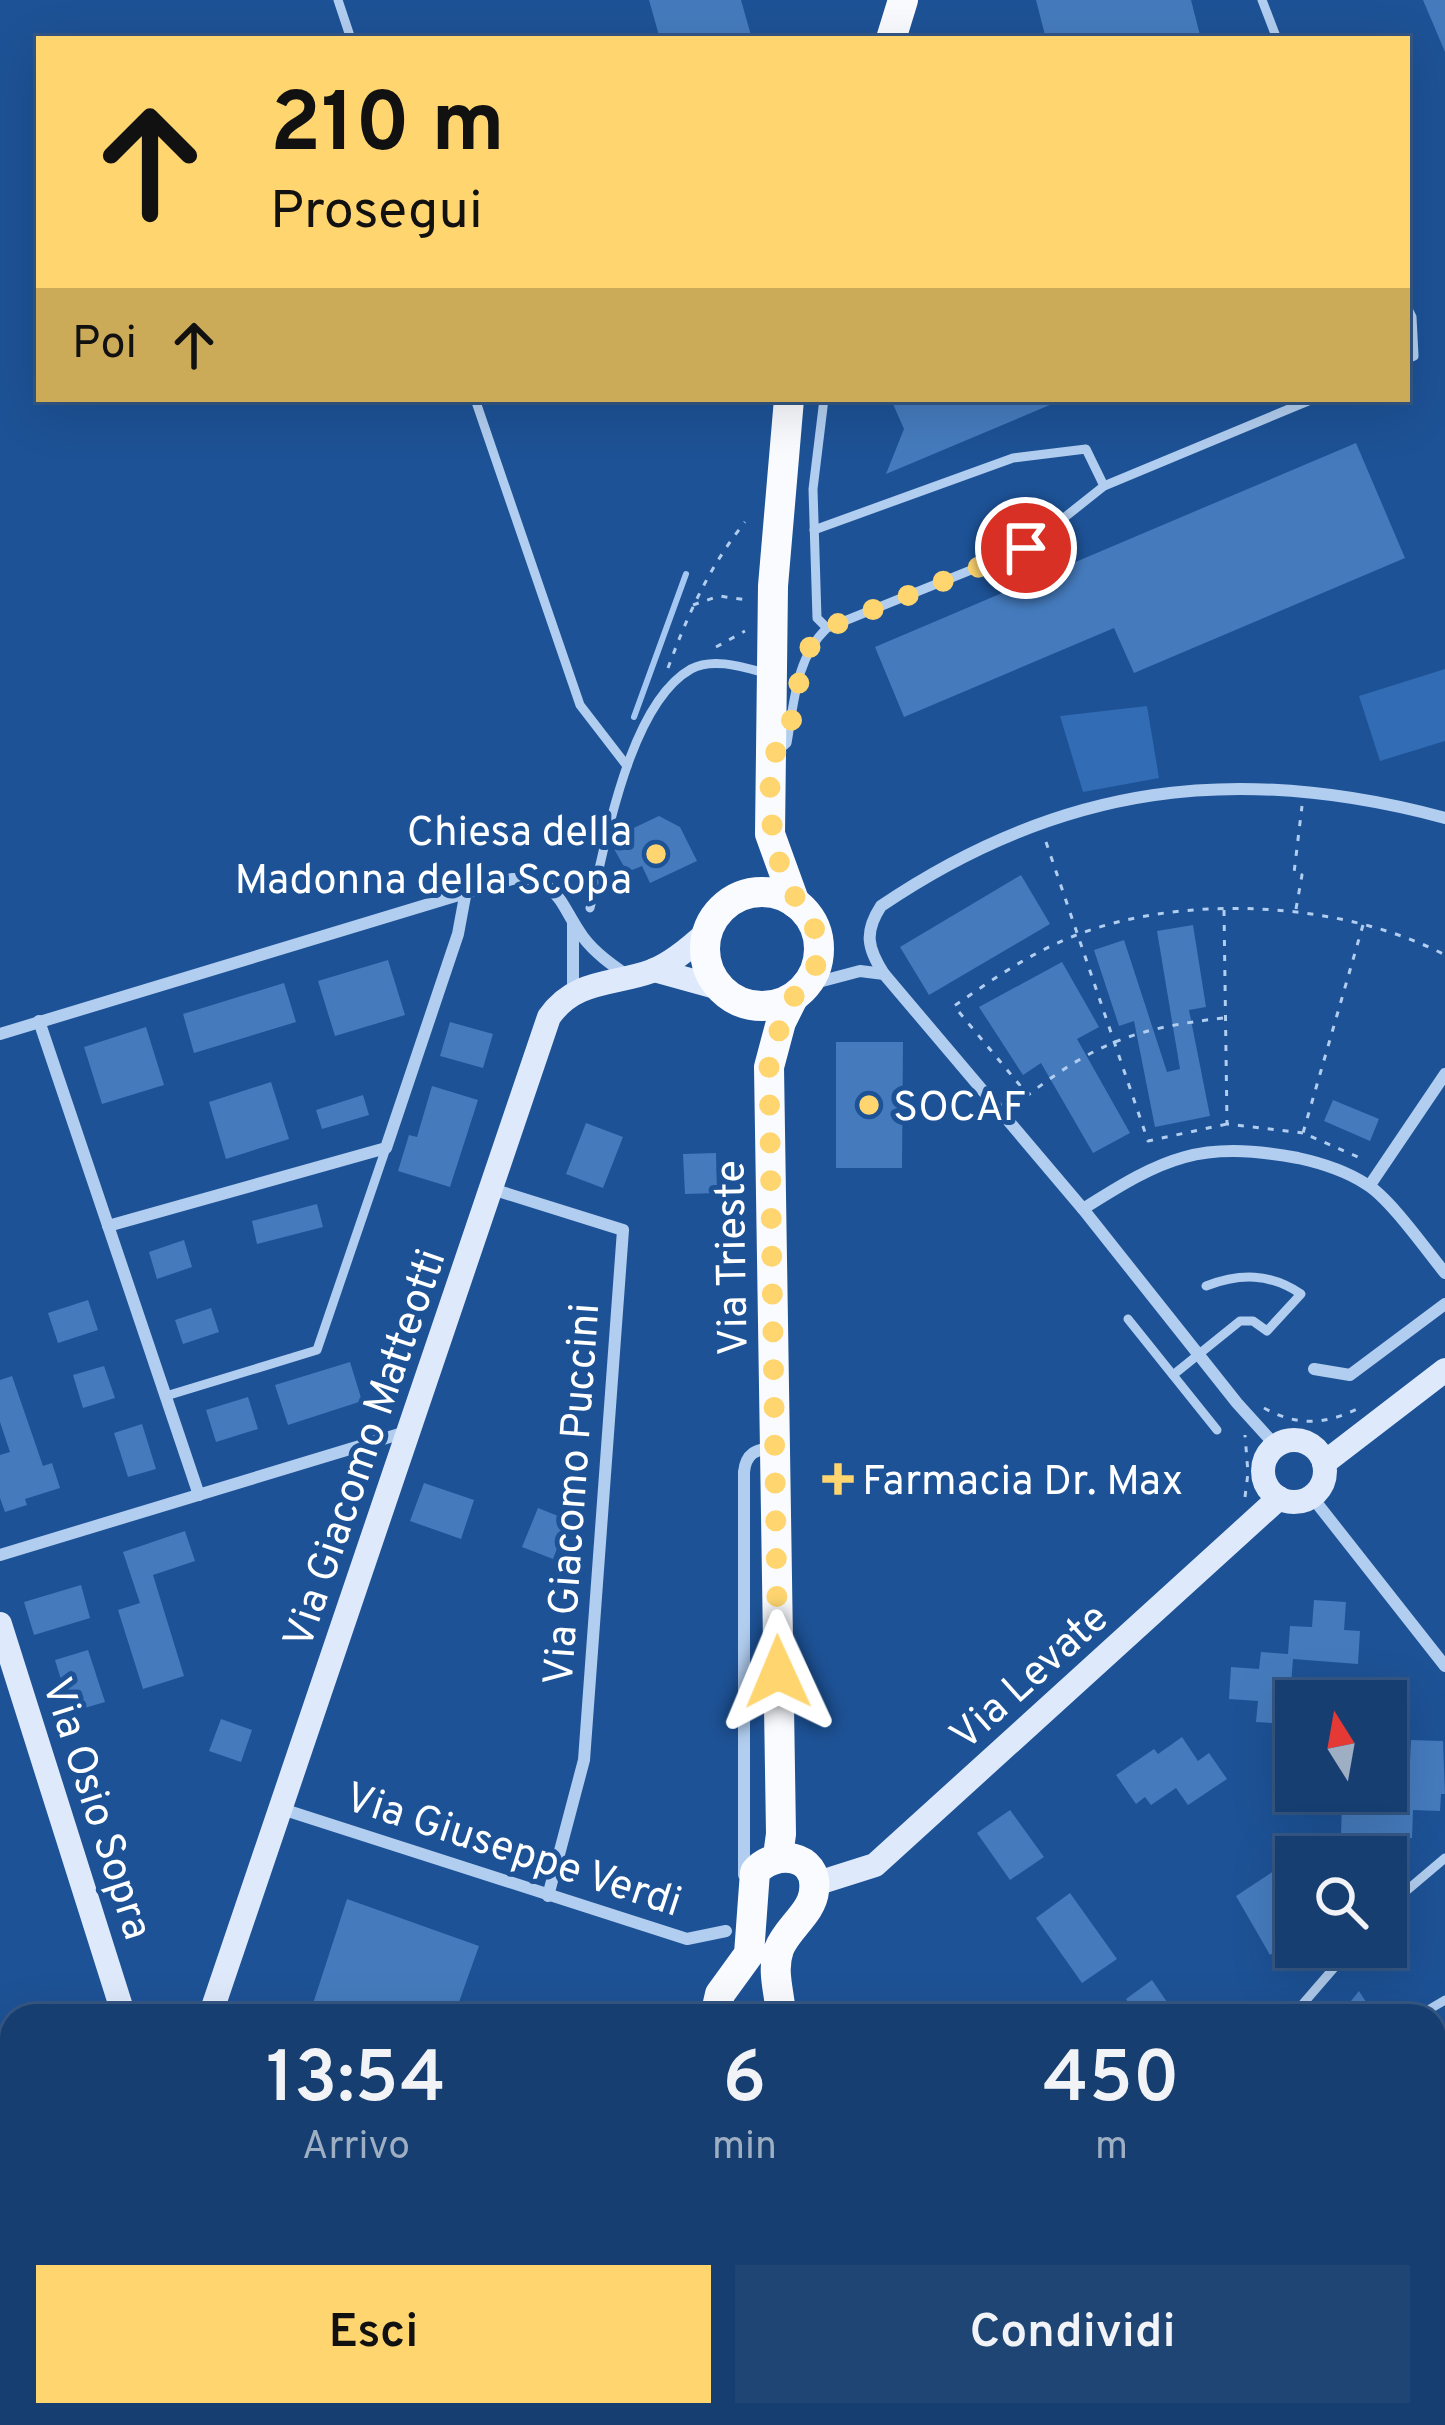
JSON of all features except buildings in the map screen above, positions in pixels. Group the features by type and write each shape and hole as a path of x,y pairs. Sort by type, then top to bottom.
{"main road":[{"path":"892,36 902,0"},
{"path":"769,1067 781,1022 817,964 818,941 811,920 795,903 770,834 770,674 780,472 789,402"},
{"path":"739,897 770,834"},
{"path":"769,1067 746,1017 707,965 707,932 719,911 739,897 768,892 795,903"},
{"path":"726,993 763,1006 800,991"},
{"name":"Via Trieste","path":"769,1067 778,1856"},
{"path":"715,2004 748,1954 755,1872 778,1856 800,1860 814,1884 812,1899 777,1953 779,2004"}],"street":[{"path":"1276,1446 884,974 870,954 868,936 881,906 975,849 1092,806 1150,794 1228,787 1304,790 1372,799 1445,818"},
{"path":"0,1034 466,891 528,878 551,888 565,902 585,940 628,976"},
{"path":"108,1226 386,1148 458,934 466,891"},
{"path":"573,921 573,993 655,970 707,932"},
{"path":"655,970 726,993"},
{"path":"800,991 860,971 884,974"},
{"name":"Via Giacomo Matteotti","path":"213,2004 550,1017 573,993"},
{"path":"39,1022 199,1495"},
{"path":"1370,1185 1445,1074"},
{"path":"1083,1209 1139,1173 1166,1162 1229,1149 1265,1150 1317,1161 1370,1185 1445,1273"},
{"name":"Via Giacomo Puccini","path":"492,1189 623,1230 584,1760 548,1896"},
{"path":"1314,1369 1350,1375 1445,1304"},
{"path":"1324,1463 1445,1370"},
{"path":"0,1556 408,1431"},
{"path":"1295,1440 1305,1442 1324,1463 1321,1487 1312,1497 1296,1502 1279,1498 1264,1477 1266,1460 1276,1446 1295,1440"},
{"name":"Via Giuseppe Verdi","path":"282,1809 687,1939 732,1927 744,1898 745,1460 752,1452 775,1448"},
{"path":"1312,1497 1445,1666"},
{"name":"Via Levate","path":"814,1884 875,1864 1279,1498"},
{"name":"Via Osio Sopra","path":"0,1624 120,2004"}],"lane":[{"path":"338,0 351,36"},
{"path":"1262,0 1276,36"},
{"path":"1410,328 1414,356 1410,358"},
{"path":"476,402 580,705 627,766"},
{"path":"824,402 813,489 817,618 827,628"},
{"path":"770,757 787,743 803,662 812,643 827,628 1026,548 1104,486 1306,402"},
{"path":"814,530 1013,458 1086,449 1104,486"},
{"path":"590,908 627,766 655,704 692,668 730,663 770,674"},
{"path":"166,1396 317,1350 386,1148"},
{"path":"1173,1375 1240,1321 1253,1321 1268,1331 1301,1294 1259,1276 1232,1277 1206,1286"},
{"path":"1127,1319 1217,1430"},
{"path":"1407,1890 1445,1858"},
{"path":"1303,2004 1334,1968"}],"path":[{"path":"655,704 691,605 721,553 746,523"},
{"path":"691,605 719,596 748,600"},
{"path":"1296,910 1303,875 1294,873 1304,790"},
{"path":"1039,824 1148,1141 1227,1124 1303,1133 1382,1167"},
{"path":"1224,908 1227,1124"},
{"path":"1223,1018 1141,1030 1112,1041 1066,1066 1028,1095 954,1006 1028,958 1078,934 1161,915 1224,908 1296,910 1364,923 1445,955"},
{"path":"1303,1133 1364,923"},
{"path":"1243,1506 1248,1473 1245,1431 1230,1414 1237,1403 1248,1394 1280,1417 1315,1424 1357,1408"}],"shaded area":[{"path":"1445,669 1445,741 1380,761 1359,696"},
{"path":"1147,706 1159,778 1083,792 1060,716"}],"waterway":[{"path":"634,717 686,574"}],"place":[{"name":"Chiesa della Madonna della Scopa","path":"656,854"},
{"name":"SOCAF","path":"869,1105"},
{"name":"Farmacia Dr. Max","path":"838,1479"}],"route":[{"path":"778,1672 769,1067 781,1022 813,975 819,953 816,930 795,903 770,834 770,757 787,743 803,662 812,643 827,628 1026,548"}]}
